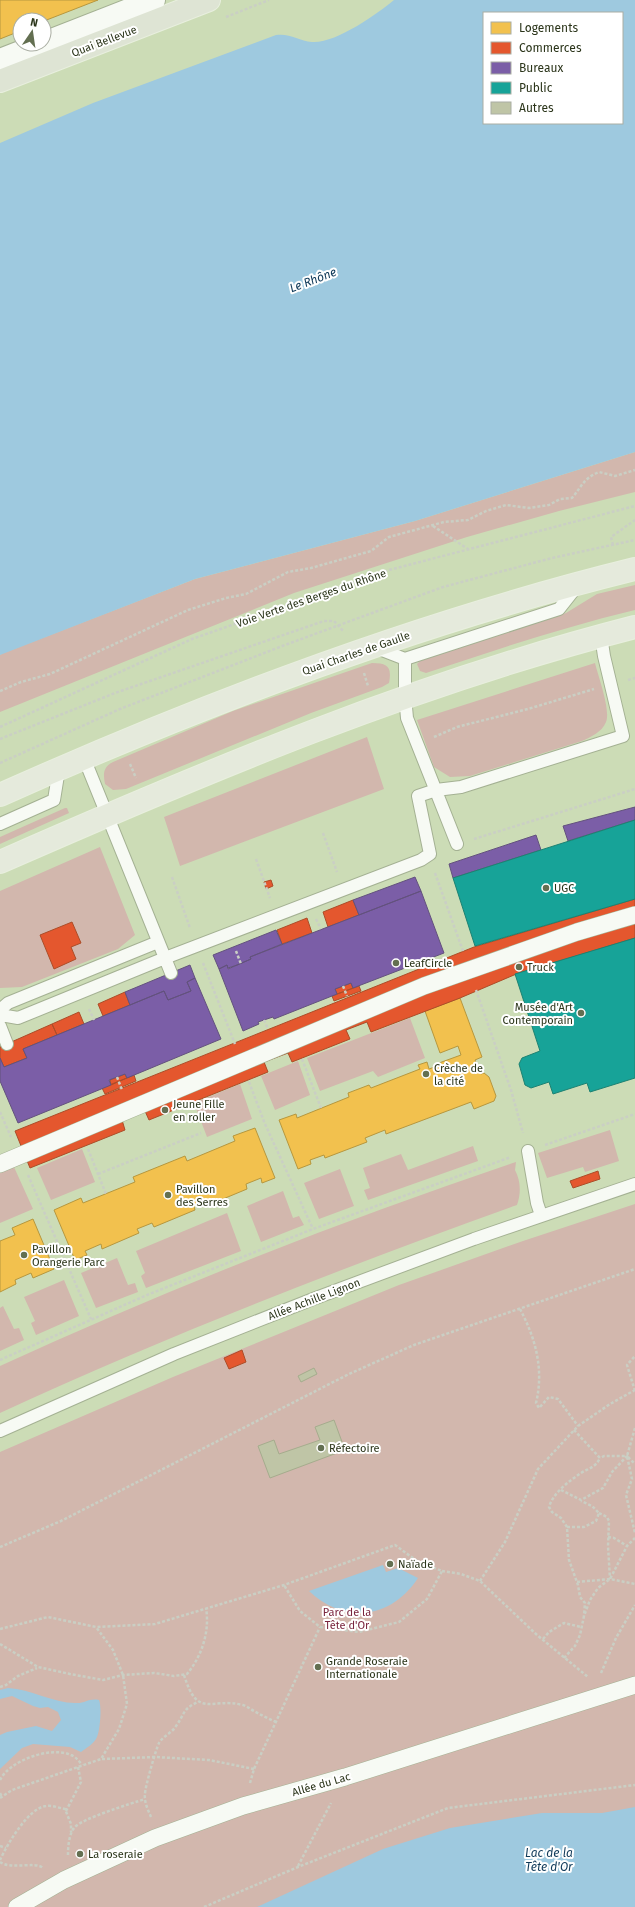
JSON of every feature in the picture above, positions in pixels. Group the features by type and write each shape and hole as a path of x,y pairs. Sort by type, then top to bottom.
{"highway":[{"name":"Quai Bellevue","path":"0,81 209,0"}],"main road":[{"path":"52,40 154,0"},
{"path":"0,60 22,52"},
{"name":"Quai Charles de Gaulle","path":"0,796 126,739 253,689 371,646 580,583 635,570"},
{"path":"0,862 152,796 405,696 635,627"}],"street":[{"path":"0,1164 424,986 577,932 635,915"},
{"name":"Allée du Lac","path":"17,1907 59,1883 162,1836 243,1806 345,1777 598,1690 635,1685"}],"lane":[{"path":"371,646 405,658 559,609 580,583"},
{"path":"0,1016 18,1018 164,958 426,857 418,796 436,790 461,787 629,738 611,684 601,636"},
{"path":"405,658 405,696 407,718 457,844"},
{"path":"84,758 106,816 171,973"},
{"path":"0,824 54,800 59,769"},
{"path":"0,1010 8,1003 158,942"},
{"path":"0,1026 7,1044"},
{"path":"528,1151 537,1202 541,1215"},
{"name":"Allée Achille Lignon","path":"0,1431 174,1354 320,1296 541,1215 635,1184"}],"path":[{"path":"0,691 22,682 50,674 188,610 226,598 246,594 288,572 311,568 371,551 388,537 444,522 468,520 486,511 506,505 529,508 549,505 560,499 572,498 581,487 584,480 599,472 614,476 635,470"},
{"name":"Voie Verte des Berges du Rhône","path":"0,728 192,639 389,570 635,506"},
{"path":"613,545 610,537 635,520"},
{"path":"433,526 468,550"},
{"path":"0,763 120,709 292,642 443,587 552,558 635,540"},
{"path":"0,739 115,693 324,621"},
{"path":"365,671 371,691"},
{"path":"417,744 457,727 528,709 635,678"},
{"path":"130,763 138,782"},
{"path":"457,844 635,789"},
{"path":"323,833 344,889"},
{"path":"426,857 434,869 470,970 511,1090 528,1151"},
{"path":"256,859 277,915"},
{"path":"172,877 265,1124 313,1229"},
{"path":"294,1040 321,1108"},
{"path":"0,1112 91,1319"},
{"path":"0,1360 91,1319 313,1229 635,1114"},
{"path":"80,1130 106,1194"},
{"path":"98,1174 200,1133"},
{"path":"0,1547 61,1521 348,1374 414,1345 635,1269"},
{"path":"520,1309 536,1346 540,1378 536,1403 539,1408 550,1397 558,1399 578,1426"},
{"path":"480,1581 505,1542 538,1469 578,1426 610,1404 635,1391 627,1365 635,1356"},
{"path":"581,1500 603,1488 612,1472 627,1456 635,1428"},
{"path":"574,1430 600,1458"},
{"path":"584,1616 585,1603 580,1596 577,1582 569,1560 567,1527 561,1518 552,1512 549,1507 550,1502 560,1490 582,1472 592,1469 600,1458 604,1456 627,1456 635,1464"},
{"path":"627,1456 632,1479 626,1495 635,1533"},
{"path":"560,1490 592,1506 599,1513 608,1516 610,1579"},
{"path":"567,1527 584,1527 592,1524 596,1520 599,1513"},
{"path":"608,1537 614,1538 627,1546"},
{"path":"564,1658 575,1646 580,1636 584,1616 590,1600 598,1588 610,1579 627,1546 635,1538"},
{"path":"0,1629 48,1617 96,1627 155,1624 284,1585 396,1545 417,1561 442,1571 461,1574 480,1581 598,1690 616,1638 635,1605"},
{"path":"284,1585 300,1611 320,1627 360,1632 399,1622 427,1599 442,1571"},
{"path":"577,1582 610,1579 635,1584"},
{"path":"0,1644 38,1667 103,1680 123,1675 184,1675 187,1674 194,1666 206,1637 208,1623 206,1608"},
{"path":"543,1639 549,1632 564,1623 581,1627"},
{"path":"96,1627 113,1650 123,1675 127,1704 119,1729 101,1759"},
{"path":"243,1806 254,1769 320,1627"},
{"path":"0,1687 6,1685 18,1676 38,1667"},
{"path":"184,1675 192,1696 198,1702"},
{"path":"162,1836 149,1812 145,1799 145,1793 159,1744 164,1736 176,1727 183,1712 188,1707 198,1702 245,1705 276,1722"},
{"path":"0,1780 2,1775 10,1768 39,1753 61,1752 71,1754 78,1759 82,1765"},
{"path":"0,1793 1,1797 12,1790 101,1759 155,1757 208,1760 254,1769"},
{"path":"66,1812 81,1782 78,1767"},
{"path":"298,1867 345,1777"},
{"path":"204,1907 298,1867 448,1808 635,1785"},
{"path":"59,1883 71,1834 78,1824 100,1814 145,1799"},
{"path":"59,1883 42,1866 22,1866 0,1861 6,1848 23,1822 39,1809 46,1806 65,1809 71,1824 71,1834"},
{"path":"0,1846 6,1848"}],"green space":[{"path":"635,452 635,492 559,511 467,537 294,593 0,712 1,654 195,579 415,521"},
{"path":"635,585 635,610 556,631 426,673 420,671 417,664 423,658 566,613 597,594"},
{"path":"372,663 382,664 388,667 390,673 389,683 382,687 311,713 126,789 113,790 105,784 104,771 107,766 113,762 233,711"},
{"path":"595,663 604,693 607,710 606,722 602,729 596,734 582,741 470,776 450,777 434,767 417,720"},
{"path":"367,737 384,789 180,866 164,817"},
{"path":"67,808 69,813 0,844 0,837"},
{"path":"100,847 135,935 118,949 22,987 0,988 0,891"},
{"path":"410,1018 425,1058 378,1077 373,1071 320,1091 307,1058"},
{"path":"298,1061 310,1095 275,1110 261,1076"},
{"path":"240,1084 252,1119 207,1137 194,1103"},
{"path":"610,1130 619,1161 585,1172 583,1167 547,1178 538,1153"},
{"path":"473,1146 478,1161 368,1200 364,1190 370,1188 363,1168 401,1154 408,1170"},
{"path":"82,1149 95,1182 51,1200 37,1168"},
{"path":"516,1162 515,1170 520,1188 517,1205 256,1303 127,1356 0,1413 0,1366 127,1310 255,1257 385,1208"},
{"path":"14,1167 33,1209 0,1223 0,1173"},
{"path":"340,1169 354,1206 319,1219 304,1183"},
{"path":"283,1191 293,1218 299,1216 304,1225 261,1242 247,1206"},
{"name":"Parc de la Tête d'Or","path":"635,1204 635,1907 0,1907 0,1452 173,1377 399,1285 523,1241"},
{"path":"227,1213 241,1251 146,1288 141,1276 145,1273 136,1251"},
{"path":"117,1258 128,1285 135,1283 138,1292 96,1308 81,1273"},
{"path":"64,1280 79,1316 36,1335 31,1323 35,1321 24,1297"},
{"path":"3,1306 14,1329 19,1328 24,1340 0,1351 0,1308"}],"water":[{"name":"Le Rhône","path":"394,0 635,0 635,452 415,521 195,579 0,655 0,143 93,103 276,35 286,35 312,42 321,41 344,33 367,20"},
{"path":"383,1565 386,1572 398,1568 418,1578 407,1592 395,1602 381,1609 367,1613 352,1613 337,1609 323,1602 309,1591"},
{"path":"8,1688 25,1691 58,1701 81,1703 99,1700 100,1718 96,1739 81,1752 70,1747 33,1744 22,1748 0,1769 0,1735 7,1732 36,1726 52,1731 61,1720 58,1712 48,1707 40,1708 33,1706 12,1696 0,1699 0,1690"},
{"name":"Lac de la Tête d'Or","path":"635,1807 635,1907 257,1907 383,1849 450,1828 542,1813 602,1813"}],"building: Logements":[{"path":"0,0 98,0 52,18 52,12 12,12 12,34 0,39"},
{"path":"460,998 482,1057 475,1060 481,1074 484,1073 489,1077 496,1096 494,1101 474,1109 471,1102 386,1134 385,1130 365,1138 367,1142 325,1158 324,1155 310,1160 311,1164 298,1169 279,1120 296,1114 297,1118 349,1097 348,1093 369,1085 371,1088 420,1069 418,1065 427,1062 429,1069 440,1065 439,1063 461,1055 458,1046 440,1053 425,1011"},
{"name":"Pavillon des Serres","path":"255,1128 275,1178 262,1183 261,1178 246,1184 247,1189 211,1204 209,1199 194,1206 195,1210 154,1227 152,1223 137,1229 139,1233 102,1249 101,1244 85,1251 87,1255 75,1260 54,1210 81,1198 83,1203 135,1182 133,1177 185,1156 187,1161 235,1141 233,1136"},
{"name":"Pavillon Orangerie Parc","path":"33,1219 54,1269 33,1278 31,1273 15,1280 16,1284 0,1292 0,1241 15,1235 12,1228"}],"building: Commerces":[{"path":"271,880 273,886 266,889 264,882"},
{"path":"635,899 635,938 514,975 460,998 371,1032 367,1022 346,1030 350,1039 292,1062 288,1053 264,1062 268,1072 149,1120 145,1111 122,1120 125,1130 30,1168 15,1131 474,947"},
{"path":"353,900 359,915 328,927 323,912"},
{"path":"307,918 312,933 282,944 277,930"},
{"path":"72,922 81,943 71,947 76,959 54,969 40,935"},
{"path":"351,983 353,988 337,994 335,989"},
{"path":"359,986 361,991 334,1001 332,996"},
{"path":"125,992 130,1005 103,1016 98,1004"},
{"path":"79,1012 84,1024 57,1035 52,1024"},
{"path":"52,1024 57,1035 23,1049 27,1058 4,1067 0,1058 0,1047"},
{"path":"125,1074 127,1078 111,1085 110,1080"},
{"path":"134,1075 136,1081 105,1094 102,1088"},
{"path":"598,1171 600,1179 573,1188 570,1181"},
{"path":"242,1350 246,1362 229,1369 224,1358"}],"building: Bureaux":[{"path":"635,807 635,820 568,841 563,826"},
{"path":"536,835 541,850 453,878 449,864"},
{"path":"415,877 421,891 359,915 353,900"},
{"path":"421,891 444,953 353,988 351,983 335,989 337,994 274,1019 273,1017 258,1022 259,1024 243,1031 219,969 227,965 228,969 251,959 250,957"},
{"path":"276,930 282,944 250,957 251,959 237,965 228,968 227,965 219,969 213,955"},
{"path":"190,965 195,978 187,982 191,991 168,1000 164,991 130,1005 125,992"},
{"path":"195,978 221,1039 127,1078 125,1074 109,1080 111,1085 18,1123 0,1081 0,1058 4,1067 27,1058 23,1049 164,991 168,1000 191,991 187,982"}],"building: Public":[{"name":"UGC","path":"635,820 635,899 475,946 453,878"},
{"name":"Musée d'Art Contemporain","path":"635,938 635,1078 590,1092 587,1083 553,1094 549,1082 531,1088 525,1085 519,1064 522,1058 540,1051 515,974"}],"building: Autres":[{"path":"314,1368 317,1374 301,1382 298,1376"},
{"name":"Réfectoire","path":"334,1420 345,1450 270,1478 258,1446 274,1440 279,1454 320,1440 315,1427"}],"place":[{"name":"UGC","path":"546,888"},
{"name":"LeafCircle","path":"396,963"},
{"name":"Truck","path":"519,967"},
{"name":"Musée d'Art Contemporain","path":"581,1013"},
{"name":"Crèche de la cité","path":"426,1074"},
{"name":"Jeune Fille en roller","path":"165,1110"},
{"name":"Pavillon des Serres","path":"168,1195"},
{"name":"Pavillon Orangerie Parc","path":"24,1255"},
{"name":"Réfectoire","path":"321,1448"},
{"name":"Naïade","path":"390,1564"},
{"name":"Grande Roseraie Internationale","path":"318,1667"},
{"name":"La roseraie","path":"80,1854"}]}
